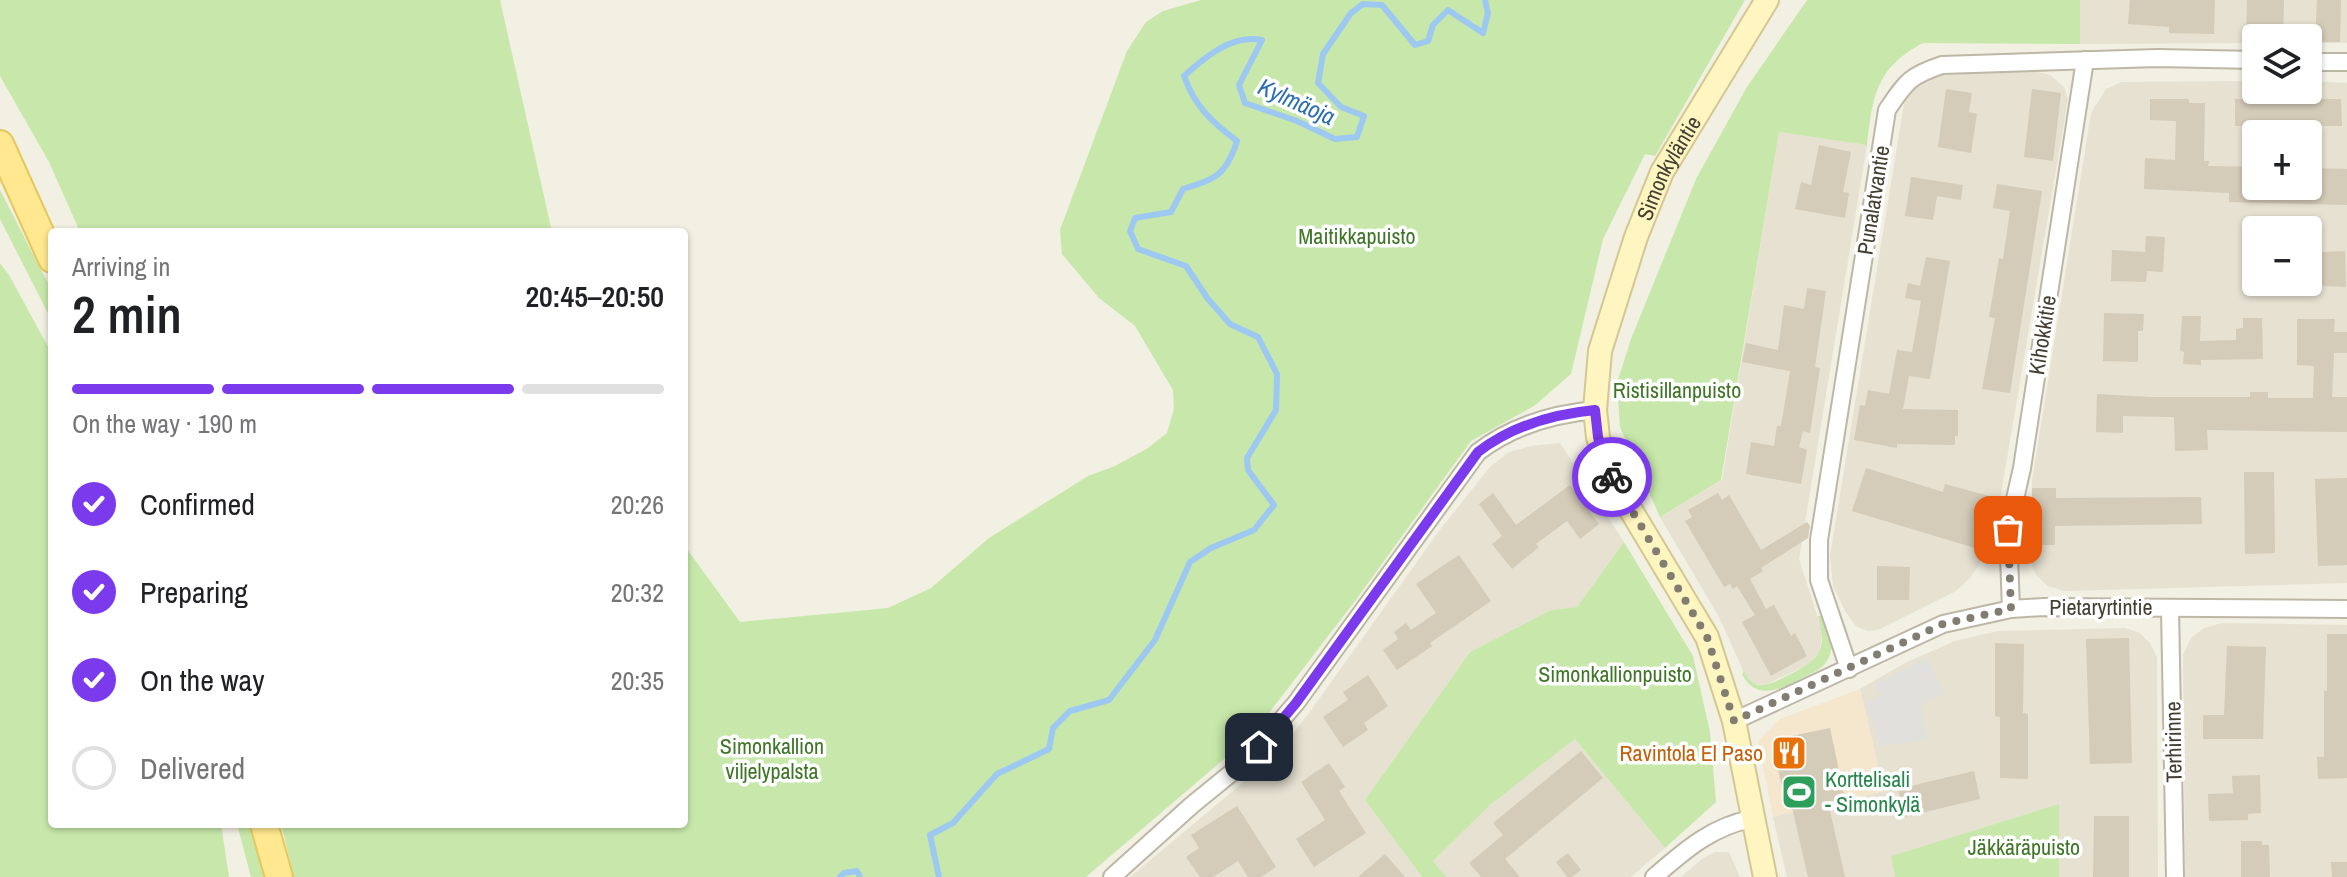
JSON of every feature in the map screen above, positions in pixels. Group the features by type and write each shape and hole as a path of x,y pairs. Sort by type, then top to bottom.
{"main road":[{"name":"Simonkyläntie","path":"1765,877 1734,721 1707,637 1617,487 1598,437 1595,410 1600,351 1636,237 1662,172 1767,0"},
{"path":"0,144 47,249"},
{"path":"0,168 47,249"},
{"path":"265,828 279,877"}],"street":[{"name":"Punalatvantie","path":"1849,669 1819,580 1817,562 1887,110 1904,84 1917,73 1942,65 2085,60 2242,60"},
{"name":"Kihokkitie","path":"2011,609 2008,530 2022,468 2085,60"},
{"path":"2322,62 2347,62"},
{"path":"1112,877 1246,761 1272,733 1478,452 1497,438 1524,426 1564,413 1595,410"},
{"name":"Terhirinne","path":"2170,608 2175,877"},
{"name":"Pietaryrtintie","path":"1734,721 1943,624 2011,609 2347,609"},
{"path":"1654,877 1710,833 1732,823 1752,819"}],"shaded area":[{"path":"2080,0 2347,0 2347,43 2322,43 2322,24 2242,24 2242,43 2080,44"},
{"path":"2033,71 2050,75 2064,87 2068,99 1996,523 1979,565 1956,591 1878,630 1867,631 1856,626 1845,611 1833,586 1830,556 1904,104 1913,88 1933,75"},
{"path":"2242,81 2242,104 2322,104 2322,82 2347,83 2347,583 2064,591 2048,586 2036,575 2030,561 2032,481 2091,113 2106,89 2121,82"},
{"path":"1779,132 1867,145 1799,559 1822,630 1820,652 1809,664 1765,685 1747,679 1719,617 1660,517 1722,480"},
{"path":"1560,443 1624,542 1577,607 1551,610 1470,652 1365,800 1422,877 1130,877 1275,756 1439,531 1490,467 1509,452"},
{"path":"2222,623 2347,625 2347,877 2185,877 2183,655 2191,638 2204,628"},
{"path":"2125,628 2140,633 2157,657 2158,877 2059,877 2059,804 1891,856 1895,877 1787,877 1773,817 1884,791 1860,689 1905,663 1955,641 1998,631"},
{"path":"1927,659 1945,693 1921,705 1927,740 1881,746 1866,704 1881,695 1874,684"},
{"path":"1860,689 1884,791 1773,817 1758,741 1780,719"},
{"path":"1575,739 1665,848 1631,877 1446,877 1433,861 1490,805"},
{"path":"1715,852 1729,852 1740,877 1681,877 1702,859"}],"green space":[{"path":"0,0 500,0 551,228 78,228 49,162 0,76"},
{"name":"Maitikkapuisto","path":"1201,0 1745,0 1655,156 1645,154 1603,239 1571,374 1534,406 1471,441 1355,601 1252,735 1086,877 294,877 282,828 688,828 688,550 740,622 888,608 931,588 989,538 1088,476 1148,448 1167,433 1174,409 1173,390 1135,326 1099,298 1062,254 1060,230 1127,51 1146,22 1163,11"},
{"name":"Ristisillanpuisto","path":"1807,0 2080,0 2080,44 1923,43 1895,62 1886,73 1875,97 1867,145 1779,132 1721,480 1660,517 1620,427 1617,383 1631,339 1696,179 1747,87"},
{"path":"0,190 48,283 48,313 0,219"},
{"path":"0,263 48,347 48,828 222,828 229,877 0,877"},
{"name":"Simonkallionpuisto","path":"1624,542 1693,656 1710,732 1716,802 1665,848 1575,739 1490,805 1433,861 1446,877 1422,877 1365,800 1470,652 1551,610 1577,607"},
{"path":"1818,616 1823,616 1831,638 1830,654 1823,665 1786,686 1770,691 1754,688 1748,683 1742,674 1744,671 1752,682 1763,685 1793,673 1815,658 1822,640"},
{"name":"Jäkkäräpuisto","path":"2059,804 2059,877 1895,877 1891,856"},
{"path":"238,828 253,828 266,877 251,877"}],"building":[{"path":"2130,0 2215,0 2214,34 2169,33 2169,27 2128,24"},
{"path":"2247,0 2284,0 2283,24 2246,24"},
{"path":"2317,0 2341,0 2340,42 2322,42 2322,24 2316,24"},
{"path":"1946,89 1972,93 1969,112 1977,114 1971,153 1938,147"},
{"path":"2032,89 2061,93 2053,161 2024,157"},
{"path":"2150,99 2189,99 2189,103 2205,103 2204,161 2209,161 2208,166 2242,167 2242,200 2322,200 2322,168 2347,169 2347,205 2229,202 2229,193 2144,189 2145,158 2175,160 2176,121 2150,120"},
{"path":"2235,99 2242,99 2242,104 2322,104 2322,99 2341,99 2342,126 2322,126 2322,120 2242,120 2242,126 2235,126"},
{"path":"1819,145 1851,152 1843,192 1849,193 1845,218 1795,209 1801,182 1811,185"},
{"path":"1911,177 1963,185 1961,200 1937,196 1933,220 1905,216"},
{"path":"1997,184 2042,191 2010,393 1982,389 1995,318 1989,317 1999,258 2003,259 2010,211 1993,208"},
{"path":"2146,236 2165,237 2163,272 2147,271 2146,282 2111,281 2112,250 2145,252"},
{"path":"2345,251 2346,287 2322,286 2322,252"},
{"path":"1926,257 1950,261 1930,379 1909,376 1903,409 1958,410 1955,445 1897,444 1897,448 1854,440 1860,405 1865,406 1868,390 1889,394 1897,350 1912,352 1921,301 1905,298 1908,283 1920,286"},
{"path":"1807,288 1826,291 1815,367 1820,368 1810,433 1803,431 1799,447 1807,450 1801,484 1746,474 1751,442 1774,446 1777,426 1781,426 1790,371 1742,362 1746,343 1778,350 1784,305 1804,309"},
{"path":"2104,313 2144,314 2143,331 2138,331 2138,362 2103,361"},
{"path":"2182,316 2201,316 2200,341 2236,340 2236,329 2243,328 2243,318 2262,318 2263,359 2201,360 2201,365 2183,364 2184,352 2180,351"},
{"path":"2297,319 2335,319 2334,332 2347,332 2347,353 2334,353 2332,397 2347,397 2347,432 2207,430 2208,450 2175,451 2174,417 2123,416 2123,433 2096,432 2097,394 2250,397 2250,392 2268,392 2268,398 2313,398 2314,366 2297,365"},
{"path":"1866,468 1943,492 1945,484 1989,496 1975,548 1852,511"},
{"path":"2244,472 2274,472 2275,553 2245,554"},
{"path":"2347,478 2347,565 2318,566 2315,479"},
{"path":"1570,485 1599,524 1580,539 1567,521 1536,544 1539,547 1512,569 1492,544 1502,536 1479,504 1493,493 1516,525"},
{"path":"2032,488 2056,488 2056,498 2201,497 2202,524 2055,526 2055,545 2031,545"},
{"path":"1718,493 1722,500 1729,495 1761,550 1807,522 1810,526 1808,538 1761,568 1763,571 1750,579 1766,609 1774,605 1791,636 1795,633 1807,656 1771,676 1742,622 1755,615 1737,586 1733,589 1730,584 1724,587 1685,521 1692,517 1688,510"},
{"path":"1459,555 1491,601 1397,670 1383,650 1398,639 1394,632 1406,623 1411,630 1436,613 1416,584"},
{"path":"1877,566 1910,567 1909,600 1877,600"},
{"path":"2327,634 2347,634 2347,778 2318,779 2317,757 2324,757"},
{"path":"2129,638 2132,763 2090,764 2086,639"},
{"path":"1995,643 2024,644 2023,713 2028,714 2028,779 2000,778 2000,717 1995,716"},
{"path":"2227,646 2266,647 2263,739 2203,739 2203,715 2224,715"},
{"path":"1368,675 1388,706 1364,723 1368,730 1343,747 1323,717 1348,700 1343,692"},
{"path":"1830,728 1845,799 1828,802 1845,877 1808,877 1787,786 1782,787 1776,760 1782,758 1777,739"},
{"path":"1581,751 1603,778 1505,859 1520,877 1481,877 1469,863 1503,835 1493,823"},
{"path":"1329,763 1345,787 1339,791 1366,833 1314,867 1296,839 1325,820 1301,782"},
{"path":"1974,771 1980,799 1904,817 1898,789"},
{"path":"2260,775 2261,813 2248,814 2248,820 2209,821 2208,794 2233,793 2232,776"},
{"path":"1237,806 1276,867 1261,877 1248,877 1238,861 1213,877 1200,877 1186,857 1199,848 1191,835"},
{"path":"2094,816 2129,816 2129,877 2093,877"},
{"path":"2241,841 2262,841 2262,845 2269,845 2270,877 2241,877"},
{"path":"1568,853 1581,870 1572,877 1567,877 1556,862"},
{"path":"1385,854 1405,877 1358,877"},
{"path":"2331,862 2347,862 2347,877 2332,877"}],"waterway":[{"name":"Kylmäoja","path":"939,877 930,835 953,823 997,774 1049,749 1053,728 1070,711 1109,700 1155,640 1190,562 1211,548 1254,530 1274,505 1248,470 1247,458 1276,410 1277,374 1258,337 1230,324 1208,299 1186,266 1138,249 1130,231 1135,218 1171,212 1183,189 1218,174 1229,161 1237,141 1205,113 1193,97 1184,76 1230,44 1240,40 1262,40 1239,85 1245,103 1297,121 1335,139 1357,137 1364,116 1341,107 1318,83 1323,54 1351,13 1363,4 1382,5 1415,45 1428,41 1433,25 1448,10 1483,33 1488,13 1485,0"},
{"name":"Kylmäoja","path":"840,877 844,873 857,871 860,877"}],"way so far":[{"path":"1612,477 1707,637 1734,721 1943,624 2011,609 2008,530"}],"place":[{"name":"Ravintola El Paso","path":"1789,753"},
{"name":"Korttelisali - Simonkylä","path":"1799,792"}],"route":[{"path":"1259,747 1296,703 1478,452 1497,438 1524,426 1564,413 1595,410 1598,437 1612,477"}],"park label":[{"name":"Simonkallion viljelypalsta","path":"772,758"}]}
